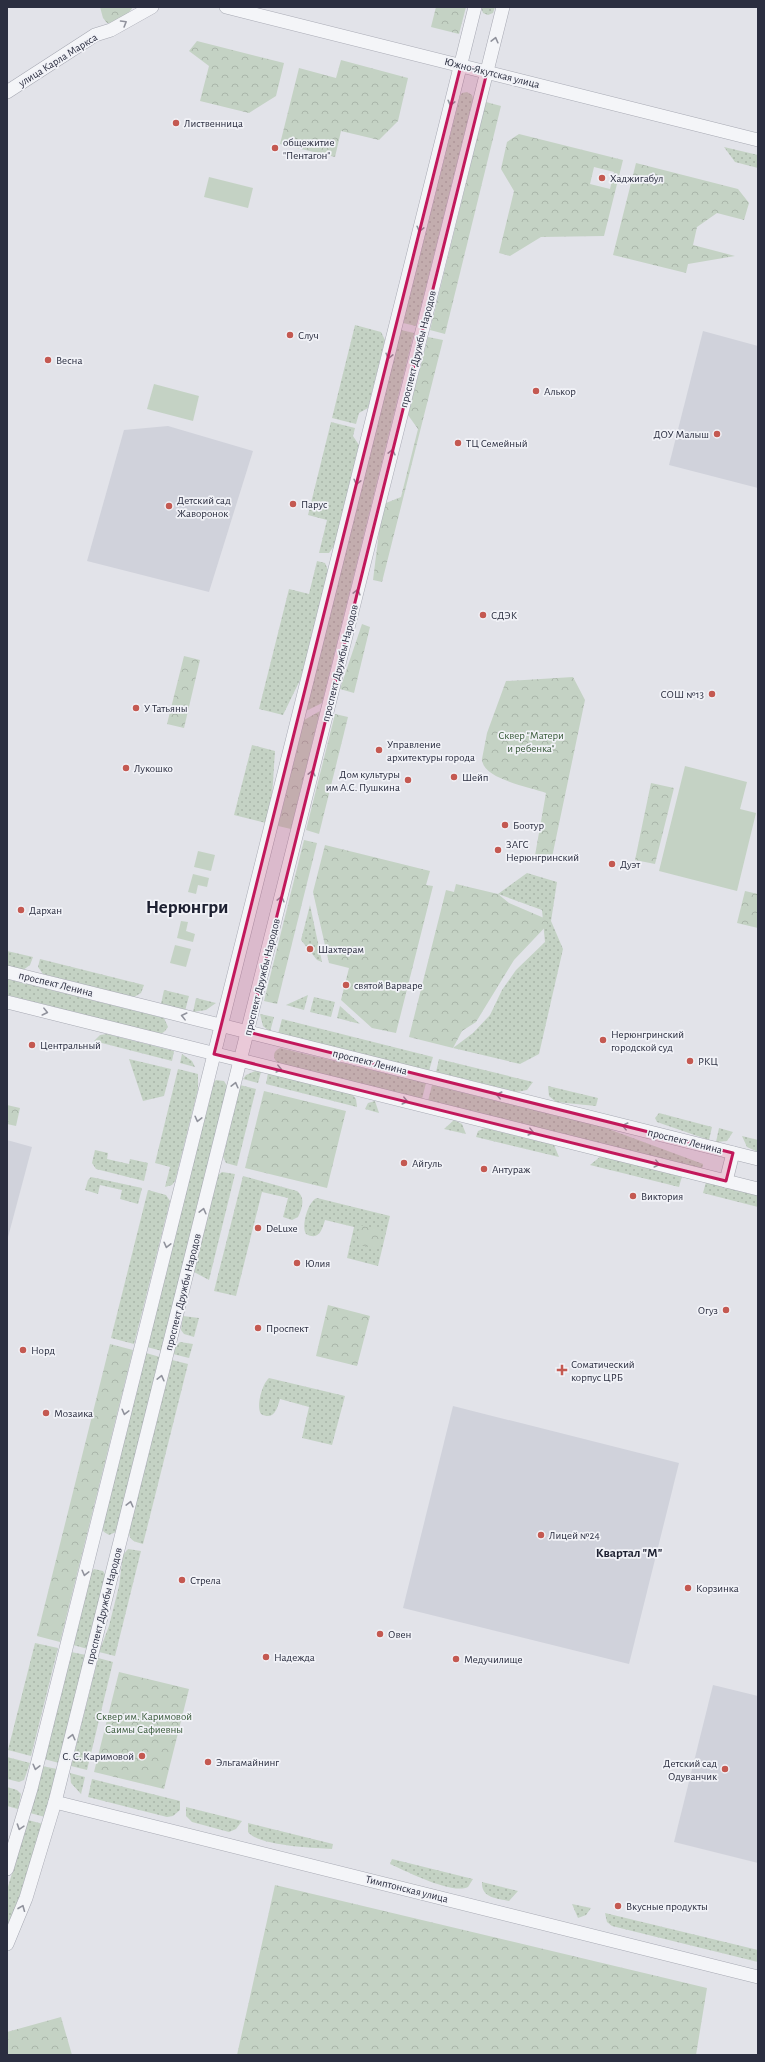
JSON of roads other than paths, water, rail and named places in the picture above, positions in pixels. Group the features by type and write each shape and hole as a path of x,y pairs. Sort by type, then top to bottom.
{"street":[{"name":"улица Карла Маркса","path":"7,92 95,35 111,30 152,7"},
{"name":"Южно-Якутская улица","path":"226,7 758,140"},
{"path":"7,1869 33,1782 475,7"},
{"name":"проспект Дружбы Народов","path":"7,1944 26,1898 56,1802 503,7"},
{"name":"проспект Ленина","path":"7,972 758,1159"},
{"path":"7,1002 758,1189"},
{"name":"проспект Ленина","path":"726,1181 733,1153"},
{"name":"Тимптонская улица","path":"56,1802 758,1977"}],"place":[{"name":"Лиственница","path":"176,123"},
{"name":"общежитие \"Пентагон\"","path":"275,148"},
{"name":"Хаджигабул","path":"602,178"},
{"name":"Случ","path":"290,335"},
{"name":"Весна","path":"48,360"},
{"name":"Алькор","path":"536,391"},
{"name":"ДОУ Малыш","path":"717,434"},
{"name":"ТЦ Семейный","path":"458,443"},
{"name":"Парус","path":"293,504"},
{"name":"Детский сад Жаворонок","path":"169,506"},
{"name":"СДЭК","path":"483,615"},
{"name":"СОШ №13","path":"712,694"},
{"name":"У Татьяны","path":"136,708"},
{"name":"Управление архитектуры города","path":"379,750"},
{"name":"Лукошко","path":"126,768"},
{"name":"Шейп","path":"454,777"},
{"name":"Дом культуры им А.С. Пушкина","path":"408,780"},
{"name":"Боотур","path":"505,825"},
{"name":"ЗАГС Нерюнгринский","path":"498,850"},
{"name":"Дуэт","path":"612,864"},
{"name":"Дархан","path":"21,910"},
{"name":"Шахтерам","path":"310,949"},
{"name":"святой Варваре","path":"346,985"},
{"name":"Нерюнгринский городской суд","path":"603,1040"},
{"name":"Центральный","path":"32,1045"},
{"name":"РКЦ","path":"690,1061"},
{"name":"Айгуль","path":"404,1163"},
{"name":"Антураж","path":"484,1169"},
{"name":"Виктория","path":"633,1196"},
{"name":"DeLuxe","path":"258,1228"},
{"name":"Юлия","path":"297,1263"},
{"name":"Огуз","path":"726,1310"},
{"name":"Проспект","path":"258,1328"},
{"name":"Норд","path":"23,1350"},
{"name":"Соматический корпус ЦРБ","path":"562,1370"},
{"name":"Мозаика","path":"46,1413"},
{"name":"Лицей №24","path":"541,1535"},
{"name":"Стрела","path":"182,1580"},
{"name":"Корзинка","path":"688,1588"},
{"name":"Овен","path":"380,1634"},
{"name":"Надежда","path":"266,1657"},
{"name":"Медучилище","path":"456,1659"},
{"name":"С. С. Каримовой","path":"142,1756"},
{"name":"Эльгамайнинг","path":"208,1762"},
{"name":"Детский сад Одуванчик","path":"725,1769"},
{"name":"Вкусные продукты","path":"618,1906"}],"district":[{"name":"Нерюнгри","path":"187,907"},
{"name":"Квартал \"М\"","path":"629,1553"}],"park label":[{"name":"Сквер \"Матери и ребенка\"","path":"531,741"},
{"name":"Сквер им. Каримовой Саимы Сафиевны","path":"144,1722"}]}
